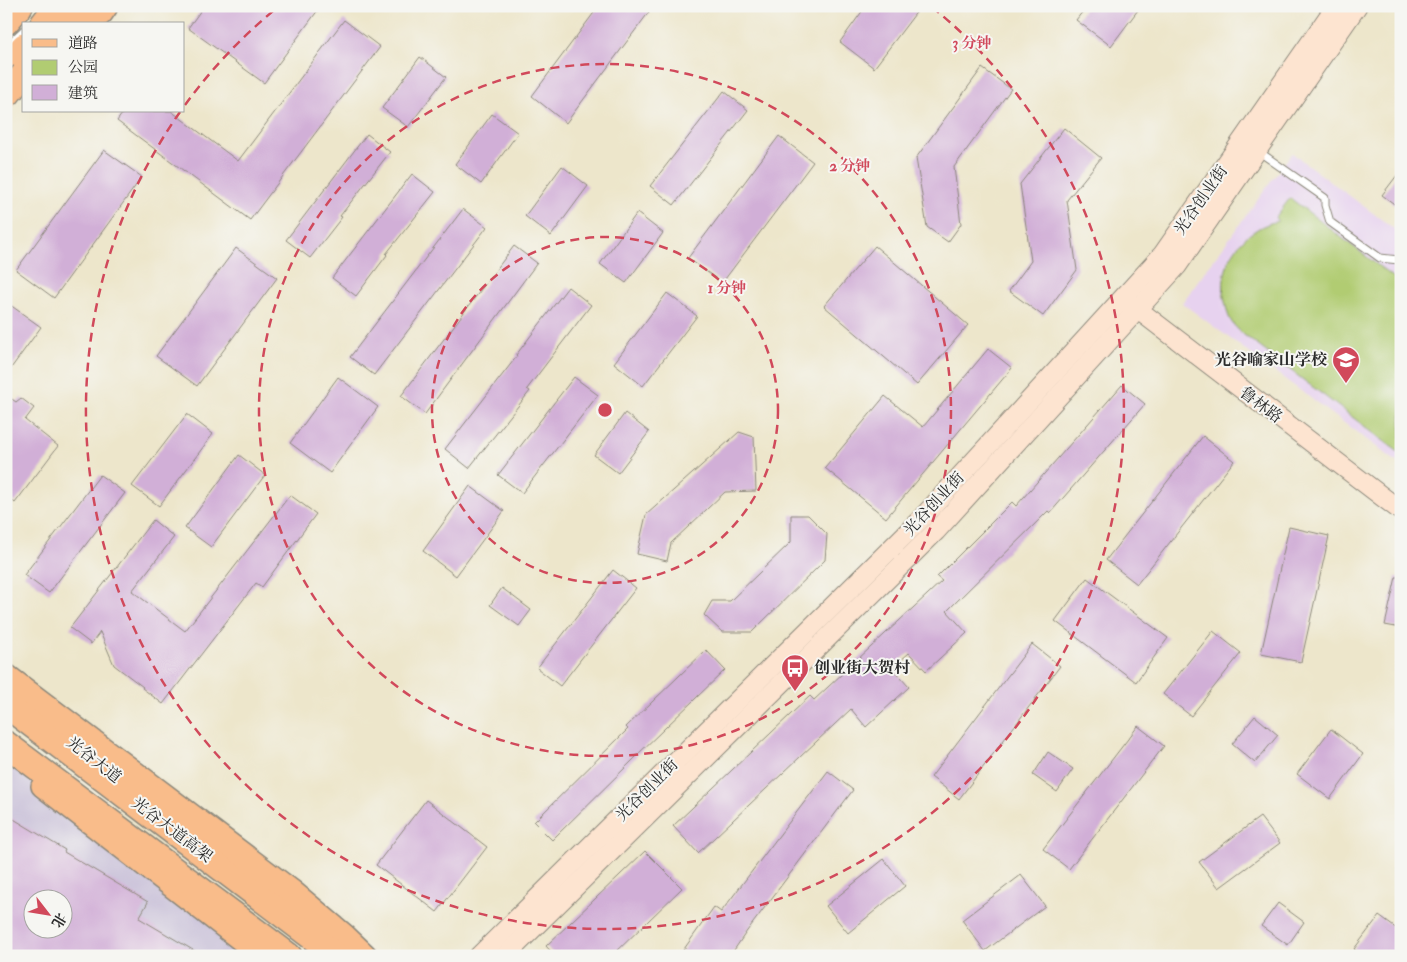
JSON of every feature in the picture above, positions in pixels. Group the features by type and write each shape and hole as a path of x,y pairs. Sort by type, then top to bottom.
{"highway":[{"path":"6,22 20,6"},
{"path":"45,22 57,6"},
{"path":"63,22 72,6"},
{"path":"6,65 22,48"},
{"path":"6,88 22,76"},
{"path":"6,96 22,76"},
{"path":"6,677 292,893 364,956"},
{"name":"光谷大道高架","path":"6,705 337,956"},
{"name":"光谷大道高架","path":"6,744 289,956"}],"main road":[{"path":"6,11 11,6"},
{"name":"光谷创业街","path":"505,956 936,531 1178,266 1336,6"},
{"name":"光谷创业街","path":"479,956 922,518 1163,254 1250,146 1356,6"},
{"path":"67,22 93,12"},
{"path":"6,88 22,70"},
{"name":"鲁林路","path":"1122,298 1401,511"},
{"name":"光谷大道","path":"6,692 349,956"},
{"path":"6,758 261,956"}],"lane":[{"path":"6,30 29,6"},
{"path":"6,48 22,32"},
{"path":"1250,146 1326,198 1325,205 1330,222 1380,258 1401,261"}],"shaded area":[{"name":"光谷喻家山学校","path":"1292,153 1401,234 1401,465 1182,303"},
{"path":"6,760 266,956 6,956"}],"green space":[{"name":"光谷喻家山学校","path":"1290,198 1401,283 1401,454 1244,335 1229,318 1224,292 1224,278 1234,252 1252,232 1264,225 1278,221 1275,218"}],"building":[{"path":"204,6 321,6 264,83 188,28"},
{"path":"599,6 641,6 649,12 566,123 532,96"},
{"path":"866,6 921,6 874,68 840,42"},
{"path":"1087,6 1141,6 1111,46 1076,20"},
{"path":"344,20 380,47 250,220 117,121 123,112 172,112 238,161"},
{"path":"420,57 446,77 408,127 382,108"},
{"path":"982,68 1011,89 954,167 961,224 948,242 927,227 916,158"},
{"path":"724,91 748,110 674,205 650,186"},
{"path":"492,114 518,133 481,184 455,164"},
{"path":"1064,128 1101,158 1067,200 1077,270 1043,316 1009,291 1031,261 1020,184"},
{"path":"367,134 390,152 310,258 286,240"},
{"path":"779,136 813,162 722,283 688,258"},
{"path":"104,150 142,177 54,298 16,270"},
{"path":"562,166 588,186 551,236 525,216"},
{"path":"1401,170 1401,209 1382,195"},
{"path":"412,174 435,192 386,254 356,296 332,278"},
{"path":"463,209 487,227 374,375 350,357"},
{"path":"637,213 663,233 626,283 600,264"},
{"path":"514,246 537,263 425,414 401,396"},
{"path":"875,246 968,325 917,385 824,306"},
{"path":"236,248 277,278 197,386 156,356"},
{"path":"568,287 591,305 527,389 530,391 469,468 445,449"},
{"path":"667,293 697,316 643,386 614,363"},
{"path":"6,302 41,327 6,375"},
{"path":"988,349 1012,368 886,518 825,468 885,396 923,427"},
{"path":"338,377 378,407 330,473 290,443"},
{"path":"574,377 598,395 522,493 498,475"},
{"path":"1122,385 1145,404 1050,513 1048,511 947,611 967,633 926,671 909,653 892,668 909,687 866,727 851,709 698,853 673,826 810,696 814,700 942,581 937,577 1012,502 1016,506"},
{"path":"6,395 16,402 21,398 34,408 25,420 58,446 15,503 6,496"},
{"path":"625,413 649,432 618,473 594,455"},
{"path":"187,414 213,434 159,506 132,486"},
{"path":"739,432 754,437 756,491 725,492 671,543 667,561 637,554 646,515"},
{"path":"1203,436 1234,461 1137,584 1106,560"},
{"path":"239,455 265,475 211,547 185,528"},
{"path":"100,475 125,493 49,593 24,575"},
{"path":"470,486 504,511 456,576 423,551"},
{"path":"290,495 316,514 262,587 256,583 163,704 114,665 100,632 91,644 70,628 153,520 174,537 132,591 185,631"},
{"path":"791,515 808,515 827,534 825,560 752,632 722,632 704,615 712,601 730,601 791,542"},
{"path":"1289,527 1329,536 1301,662 1261,654"},
{"path":"613,570 636,588 560,686 537,668"},
{"path":"1396,577 1401,577 1401,628 1385,625"},
{"path":"1087,578 1168,638 1136,682 1055,621"},
{"path":"502,588 531,610 519,626 490,605"},
{"path":"1213,631 1241,653 1191,716 1163,694"},
{"path":"1032,644 1060,666 959,799 931,777"},
{"path":"706,650 725,670 552,840 534,822 628,729 626,727"},
{"path":"1255,716 1278,735 1255,763 1232,744"},
{"path":"1138,726 1164,746 1069,869 1043,849"},
{"path":"1331,729 1363,754 1330,799 1297,774"},
{"path":"1048,752 1073,769 1057,792 1033,775"},
{"path":"828,771 853,790 730,956 679,956 714,907 721,912"},
{"path":"426,800 487,847 437,912 376,865"},
{"path":"1260,817 1280,843 1219,888 1199,862"},
{"path":"12,818 65,850 64,852 148,902 139,918 203,956 6,956 6,828"},
{"path":"645,851 682,888 612,956 555,956 546,946"},
{"path":"884,859 905,886 848,933 826,906"},
{"path":"1021,875 1045,906 985,951 962,920"},
{"path":"1278,903 1304,922 1288,945 1261,926"},
{"path":"1379,916 1401,932 1401,956 1362,956 1354,949"}],"place":[{"name":"光谷喻家山学校","path":"1346,384"},
{"name":"创业街大贺村","path":"795,692"}]}
